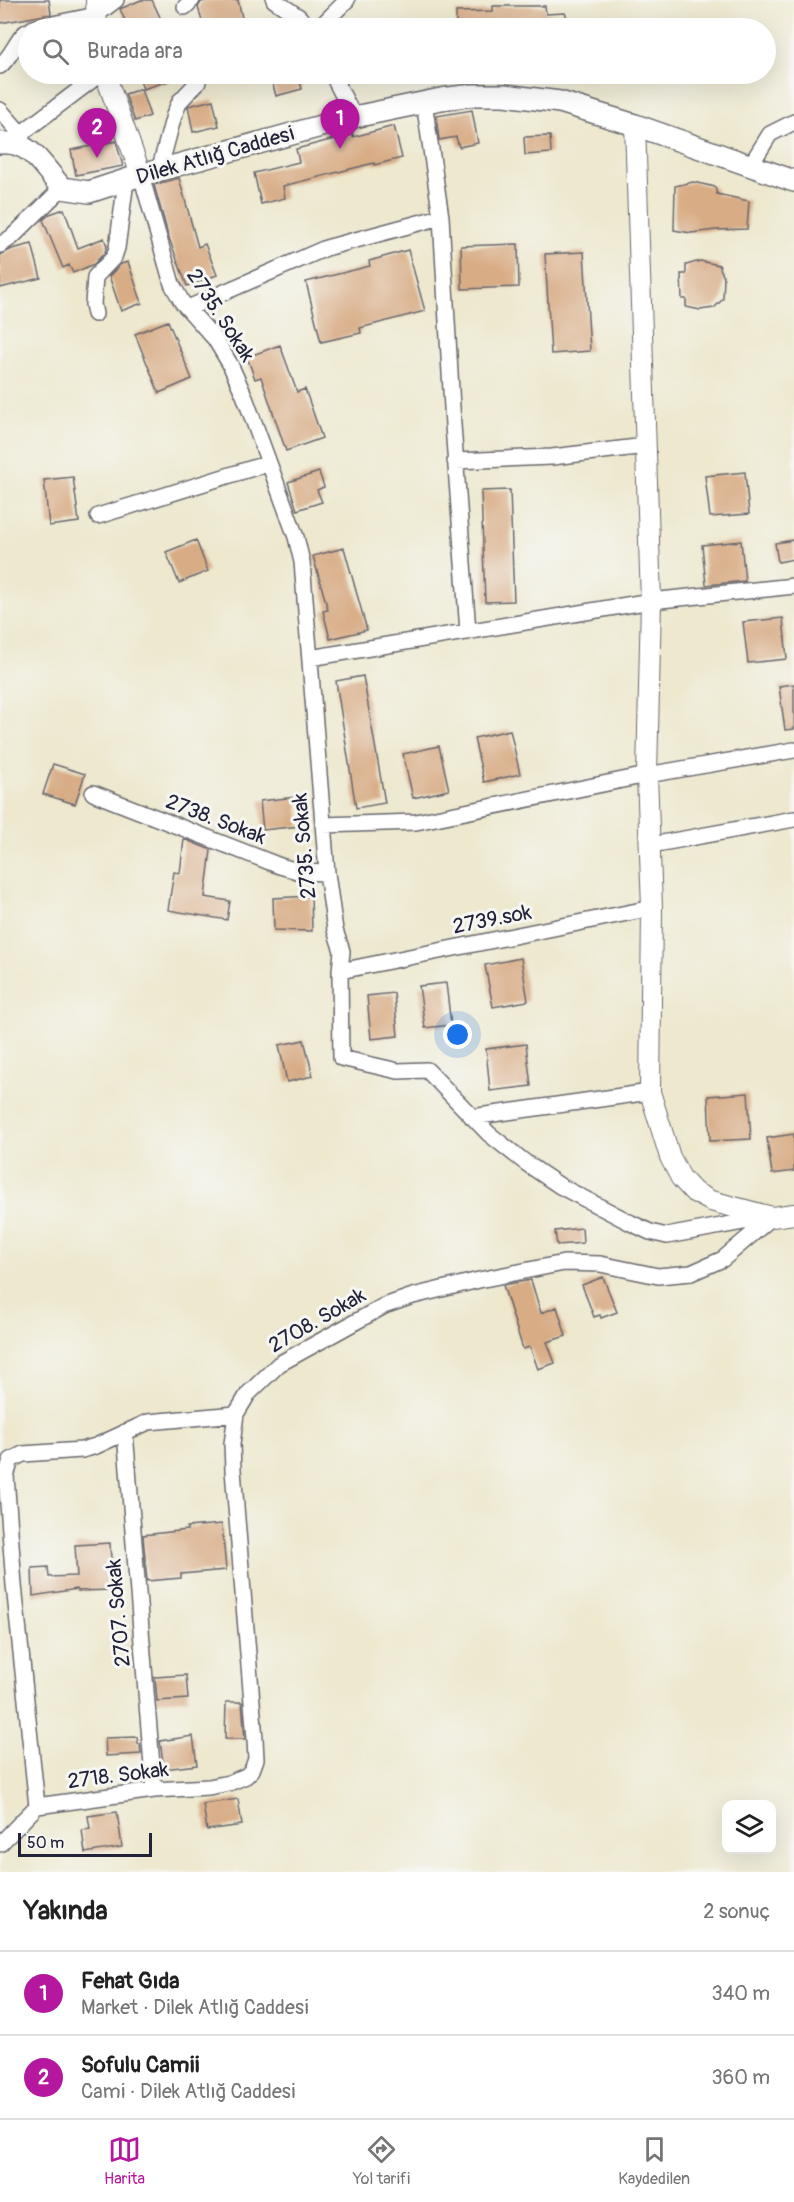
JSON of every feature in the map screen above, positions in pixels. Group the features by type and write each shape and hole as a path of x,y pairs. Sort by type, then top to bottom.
{"main road":[{"name":"Dilek Atlığ Caddesi","path":"62,188 89,192 142,175 354,117 424,102 473,96 533,98 560,102 635,125 794,181"},
{"path":"10,140 36,156 62,188"}],"street":[{"path":"96,15 116,0"},
{"path":"274,0 300,18"},
{"path":"329,18 347,0"},
{"path":"0,66 18,44"},
{"path":"0,110 10,140 86,84"},
{"path":"109,84 142,175"},
{"path":"94,314 94,277 114,257 142,175 180,101 196,84"},
{"path":"337,84 354,117"},
{"path":"424,102 441,218 455,461 468,632"},
{"path":"750,166 770,134 794,122"},
{"path":"635,125 651,601 647,775 651,845 650,1092 670,1157 681,1178 694,1192 711,1201 772,1217 794,1214"},
{"name":"2735. Sokak","path":"142,175 172,284 188,308 215,339 230,364 244,395 296,537 302,562 327,873 335,930 342,951 340,970 341,1058 398,1071 427,1070 489,1134 526,1163 560,1186 650,1232 667,1236 772,1217"},
{"path":"0,245 12,237 62,188"},
{"path":"188,308 326,248 441,218"},
{"path":"455,461 552,457 646,446"},
{"path":"98,516 269,463"},
{"path":"310,658 651,601 794,586"},
{"path":"323,825 416,822 647,775 794,750"},
{"name":"2738. Sokak","path":"93,793 280,866 301,872 327,873"},
{"path":"651,845 794,819"},
{"name":"2739.sok","path":"340,970 651,908"},
{"path":"472,1117 650,1092"},
{"name":"2708. Sokak","path":"252,1770 256,1759 255,1739 232,1470 232,1444 236,1414 248,1394 279,1364 384,1306 413,1296 564,1263 600,1264 658,1276 691,1273 723,1258 772,1217"},
{"path":"0,1844 37,1806 7,1586 6,1476 11,1460 34,1452 82,1450 96,1446 138,1425 163,1419 236,1414"},
{"name":"2707. Sokak","path":"125,1432 154,1790"},
{"name":"2718. Sokak","path":"37,1806 154,1790 219,1785 246,1776 252,1770"}],"building":[{"path":"0,0 49,0 51,14 0,23"},
{"path":"141,0 152,0 160,18 124,18 120,9"},
{"path":"238,0 242,18 201,18 198,7 201,2"},
{"path":"493,6 545,6 546,14 565,13 567,18 456,18 456,12 493,11"},
{"path":"141,84 159,84 143,89"},
{"path":"273,84 301,84 302,89 276,96"},
{"path":"141,89 150,116 135,121 125,94"},
{"path":"213,100 219,126 193,132 188,106"},
{"path":"472,110 478,143 459,147 456,137 439,140 436,116"},
{"path":"394,126 402,158 283,186 285,198 261,204 254,173 299,162 296,149"},
{"path":"550,136 551,153 525,155 524,137"},
{"path":"116,141 123,166 76,175 71,150"},
{"path":"179,178 198,247 205,244 217,275 187,286 169,238 154,185"},
{"path":"693,182 715,187 717,194 749,201 747,229 691,233 674,230 675,186"},
{"path":"64,209 78,248 104,238 107,246 105,252 94,264 73,273 69,265 63,268 43,220 50,214"},
{"path":"32,244 41,278 0,288 0,255"},
{"path":"518,244 519,287 462,289 461,246"},
{"path":"408,250 425,311 360,328 361,333 321,342 306,282 370,266 369,261"},
{"path":"584,252 590,351 551,354 545,254"},
{"path":"700,261 719,265 724,278 723,299 714,308 700,310 686,307 686,299 682,299 681,274 686,274 686,265"},
{"path":"128,262 142,303 121,311 109,276 121,264"},
{"path":"168,321 192,379 159,393 135,334"},
{"path":"280,345 297,392 305,389 322,438 286,451 261,377 255,379 247,357"},
{"path":"319,472 324,487 317,490 322,502 297,510 288,482"},
{"path":"745,472 749,514 710,517 705,476"},
{"path":"73,477 79,522 49,526 44,480"},
{"path":"510,490 514,601 485,602 481,491"},
{"path":"196,540 208,571 179,583 166,552"},
{"path":"794,540 794,559 778,562 775,543"},
{"path":"741,541 745,581 706,585 702,545"},
{"path":"344,548 367,630 330,639 323,611 328,610 313,556"},
{"path":"783,618 787,659 748,663 743,622"},
{"path":"363,676 385,803 356,808 336,681"},
{"path":"794,684 794,729 785,730 779,686"},
{"path":"510,730 520,774 484,782 474,738"},
{"path":"439,746 449,790 413,798 403,754"},
{"path":"53,764 85,774 75,804 43,794"},
{"path":"297,797 300,826 263,830 260,801"},
{"path":"184,839 211,850 205,897 230,901 227,920 168,910 174,872 180,873"},
{"path":"311,896 312,931 274,930 273,898"},
{"path":"521,958 528,1001 493,1007 485,965"},
{"path":"446,983 451,1025 425,1028 419,986"},
{"path":"394,993 398,1036 371,1039 367,996"},
{"path":"304,1040 313,1076 287,1082 279,1045"},
{"path":"526,1044 531,1086 490,1091 486,1049"},
{"path":"748,1093 751,1139 710,1141 708,1096"},
{"path":"794,1134 794,1171 772,1174 767,1138"},
{"path":"582,1228 583,1243 557,1245 555,1231"},
{"path":"603,1277 617,1312 601,1318 600,1315 594,1317 582,1285"},
{"path":"531,1280 541,1313 557,1307 566,1336 547,1342 555,1363 538,1369 530,1347 523,1349 503,1285"},
{"path":"222,1524 226,1570 181,1574 181,1578 147,1581 143,1535 187,1530 187,1527"},
{"path":"110,1543 113,1590 78,1591 77,1589 33,1596 32,1568 48,1567 49,1577 77,1576 75,1545"},
{"path":"186,1675 188,1699 157,1701 155,1677"},
{"path":"226,1702 242,1702 245,1739 225,1739"},
{"path":"193,1736 197,1765 164,1769 160,1741"},
{"path":"137,1737 141,1754 106,1756 105,1738"},
{"path":"238,1799 242,1825 207,1830 203,1804"},
{"path":"117,1812 122,1847 85,1853 82,1830 90,1829 88,1816"}],"place":[{"name":"Fehat Gıda","path":"340,149"},
{"name":"Sofulu Camii","path":"97,158"}]}
